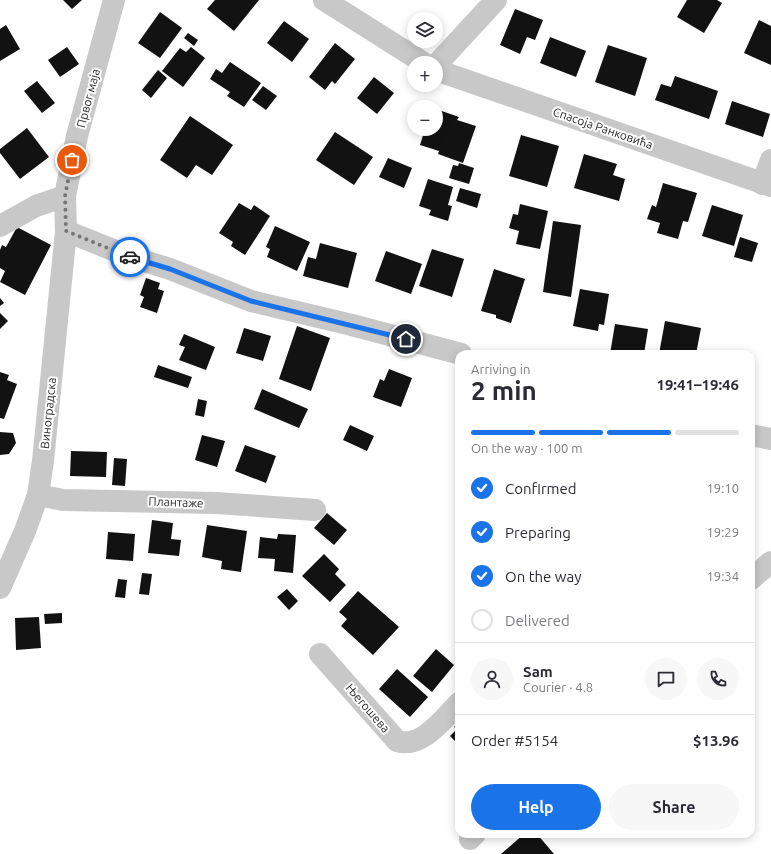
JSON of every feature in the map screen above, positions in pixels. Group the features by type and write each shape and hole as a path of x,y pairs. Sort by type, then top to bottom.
{"street":[{"name":"Првог маја","path":"66,231 65,196 77,136 114,0"},
{"path":"324,0 413,56"},
{"path":"443,57 496,0"},
{"name":"Спасоја Ранковића","path":"443,72 767,185"},
{"path":"767,185 771,160"},
{"path":"0,226 36,206 65,196"},
{"path":"66,231 128,256 170,269 251,301 352,325 455,352"},
{"name":"Виноградска","path":"0,588 25,531 38,495 43,461 66,231"},
{"path":"755,436 771,439"},
{"name":"Плантаже","path":"38,495 64,500 217,503 315,510"},
{"path":"755,576 771,562"},
{"name":"Његошева","path":"320,654 390,734 406,744 417,741 428,733 455,707"}],"building":[{"path":"63,0 82,0 72,9"},
{"path":"215,0 259,0 234,31 207,9"},
{"path":"687,0 717,0 722,3 704,33 677,17"},
{"path":"515,9 543,20 535,40 527,37 520,54 500,45"},
{"path":"160,12 182,28 160,58 138,43"},
{"path":"759,20 771,26 771,65 744,53"},
{"path":"284,21 309,39 292,62 267,43"},
{"path":"6,25 20,49 0,61 0,29"},
{"path":"188,33 198,40 194,46 184,38"},
{"path":"550,37 586,51 576,77 540,63"},
{"path":"335,43 355,59 335,84 332,81 325,90 309,77"},
{"path":"608,45 647,58 635,96 595,82"},
{"path":"67,47 79,64 60,77 48,60"},
{"path":"191,47 205,58 183,87 162,71 180,48 186,52"},
{"path":"230,62 261,83 244,107 227,96 230,92 210,79 216,69 222,73"},
{"path":"158,70 167,78 151,98 142,90"},
{"path":"675,76 718,91 709,119 655,100 661,84 671,87"},
{"path":"374,77 394,93 377,114 357,98"},
{"path":"37,81 55,103 42,113 24,91"},
{"path":"263,86 277,96 266,110 252,100"},
{"path":"732,101 770,114 763,137 725,124"},
{"path":"443,111 459,117 457,120 476,126 463,163 438,154 439,151 420,145 423,136 443,136"},
{"path":"190,116 233,145 212,175 196,165 187,178 160,160"},
{"path":"27,128 49,157 20,179 0,153 0,149"},
{"path":"335,132 373,157 354,185 316,160"},
{"path":"521,135 559,146 547,187 509,176"},
{"path":"584,154 617,164 613,175 625,179 619,201 574,188"},
{"path":"388,158 412,168 404,188 379,177"},
{"path":"459,163 474,168 469,184 449,178 453,165 458,166"},
{"path":"428,179 453,187 448,205 452,206 448,221 429,215 431,210 419,206"},
{"path":"663,183 697,193 688,222 683,221 678,239 657,233 660,223 647,219 652,205 656,207"},
{"path":"460,188 481,194 477,208 456,201"},
{"path":"239,203 251,210 254,205 270,216 245,255 231,246 233,242 219,233"},
{"path":"520,204 548,211 540,249 516,244 519,231 509,228 513,214 518,215"},
{"path":"712,205 743,215 734,246 702,236"},
{"path":"553,221 581,225 571,297 543,292"},
{"path":"275,226 310,242 297,271 267,257 270,249 266,247"},
{"path":"17,227 51,245 25,295 0,282 5,271 0,268 0,250 2,245 6,247"},
{"path":"740,237 758,243 752,262 734,257"},
{"path":"320,243 357,253 348,288 303,276 308,257 316,259"},
{"path":"432,249 464,259 452,297 419,286"},
{"path":"386,251 422,264 411,294 375,281"},
{"path":"494,269 525,279 511,323 496,318 496,315 481,311"},
{"path":"146,278 160,283 158,289 164,291 157,313 140,307 144,297 140,295"},
{"path":"580,289 609,294 604,325 599,324 598,331 573,326"},
{"path":"0,298 4,303 0,306"},
{"path":"0,313 8,321 0,329"},
{"path":"665,321 701,328 697,350 660,350"},
{"path":"615,324 648,329 645,350 611,350"},
{"path":"297,326 330,338 311,391 279,379"},
{"path":"244,328 271,336 263,361 236,353"},
{"path":"184,334 215,347 206,370 179,360 185,347 179,345"},
{"path":"158,365 192,377 188,388 154,377"},
{"path":"389,369 412,378 401,407 373,397 380,379 384,381"},
{"path":"0,372 9,375 7,380 17,384 4,419 0,418"},
{"path":"262,389 308,409 299,428 254,409"},
{"path":"198,399 207,401 204,417 195,415"},
{"path":"350,425 374,436 367,451 343,440"},
{"path":"0,432 13,433 16,443 9,454 0,455"},
{"path":"202,435 225,441 217,467 195,460"},
{"path":"245,445 276,456 266,483 235,471"},
{"path":"71,451 107,452 106,477 70,476"},
{"path":"114,458 127,459 125,486 112,485"},
{"path":"327,513 347,530 334,545 314,528"},
{"path":"152,520 173,523 171,539 181,540 179,556 148,553"},
{"path":"207,525 247,531 241,572 221,569 222,561 202,557"},
{"path":"108,532 135,534 133,561 106,559"},
{"path":"278,534 296,535 293,573 274,571 275,559 258,558 260,537 277,539"},
{"path":"324,554 339,569 335,574 346,585 330,602 302,576"},
{"path":"142,573 152,574 149,595 139,594"},
{"path":"118,579 127,580 125,598 115,597"},
{"path":"287,589 298,601 289,610 277,597"},
{"path":"358,591 399,627 373,655 341,626 347,619 339,612"},
{"path":"62,613 62,623 45,624 44,614"},
{"path":"39,617 41,648 16,650 15,618"},
{"path":"436,649 454,665 432,692 413,676"},
{"path":"397,669 428,697 410,717 379,689"},
{"path":"455,731 455,741 450,736"},
{"path":"519,838 540,838 554,854 501,854"}],"way so far":[{"path":"72,160 65,196 66,231 130,257"}],"route":[{"path":"130,257 170,269 251,301 406,339"}]}
